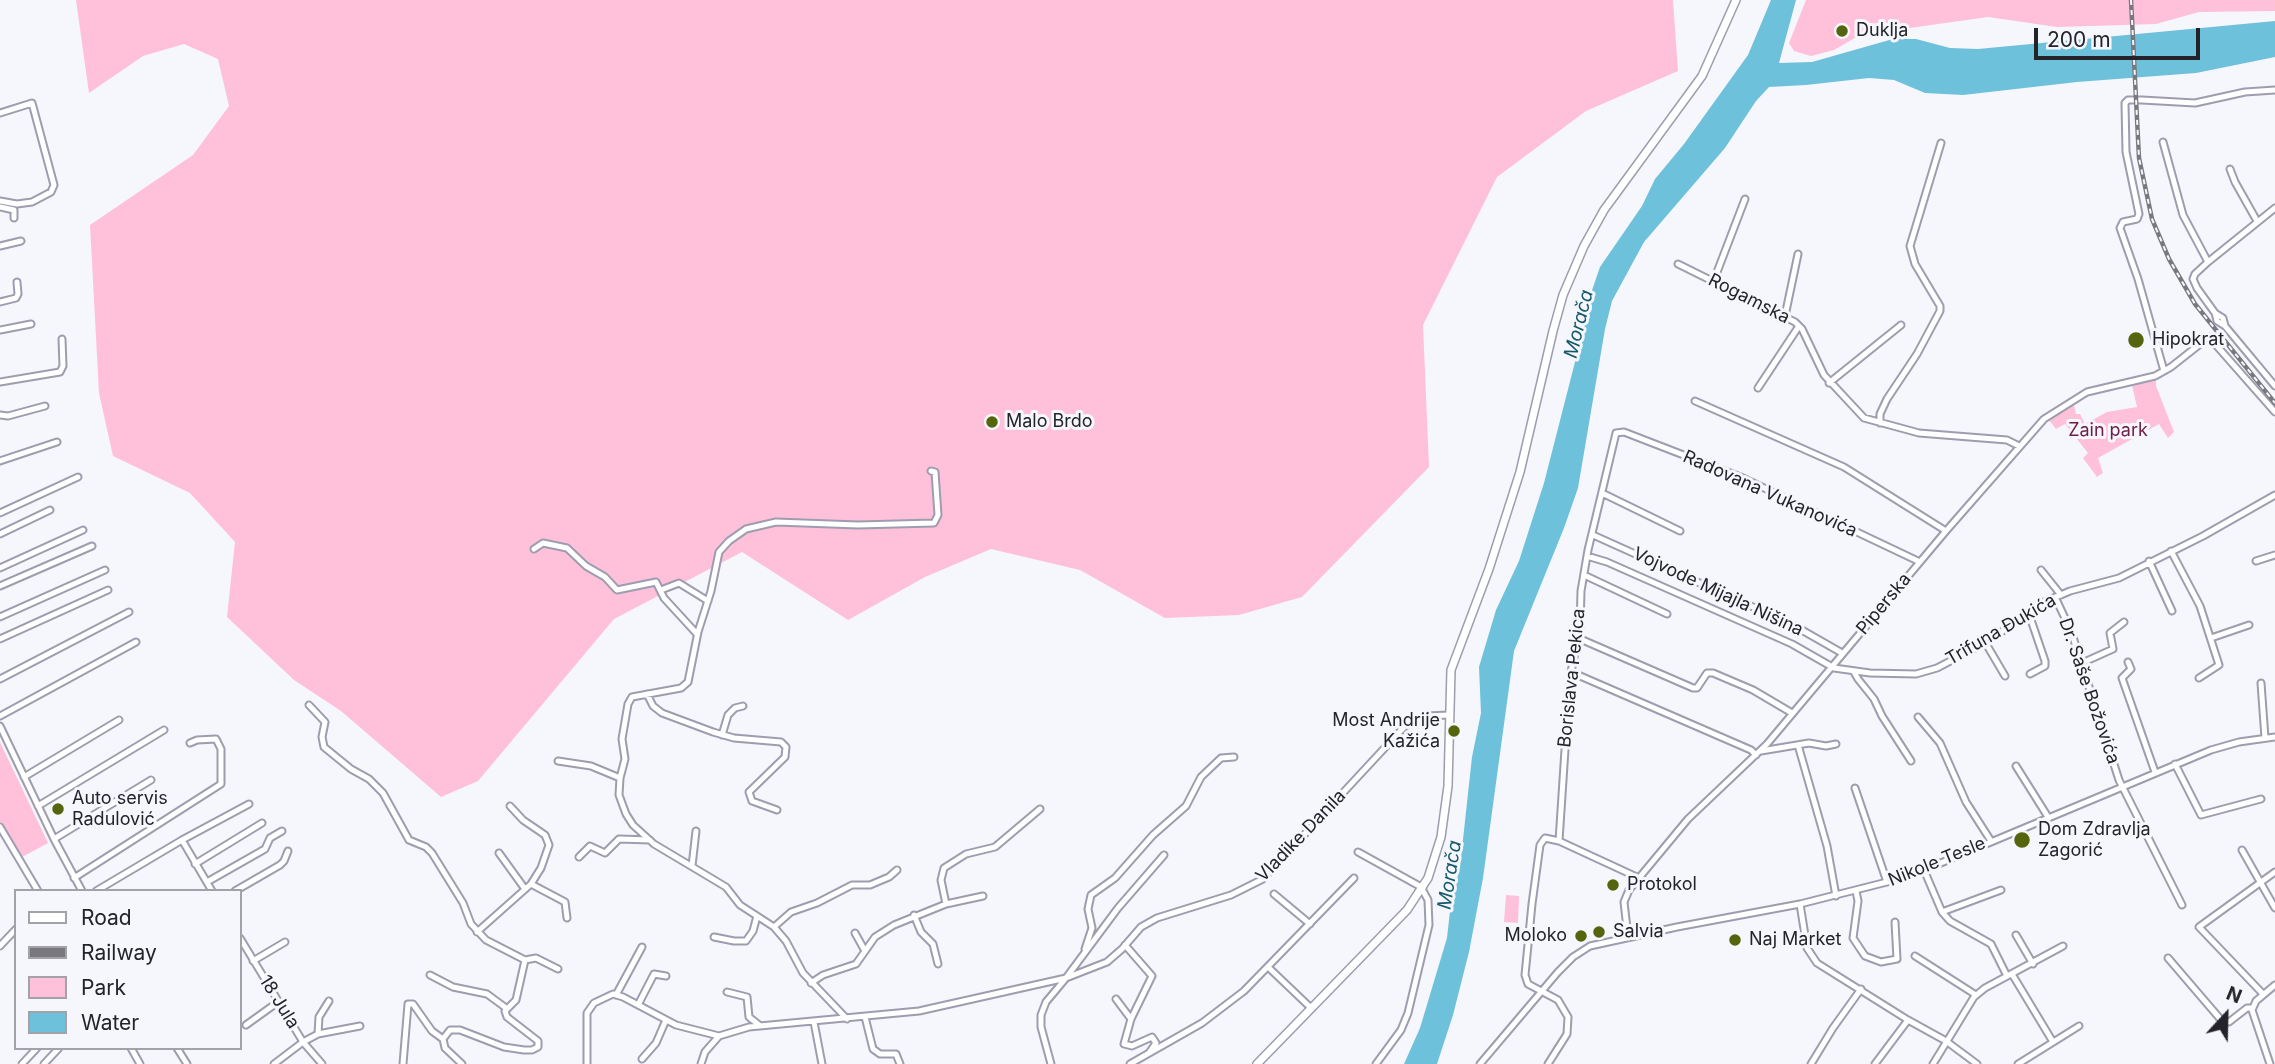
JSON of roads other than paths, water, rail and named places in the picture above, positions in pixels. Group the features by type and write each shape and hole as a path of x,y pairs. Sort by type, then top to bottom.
{"main road":[{"path":"1260,1063 1407,910 1423,889 1433,867 1443,827 1450,767 1448,715 1452,665 1488,572 1520,472 1554,326 1567,283 1605,208 1703,74 1735,0"}],"street":[{"path":"2164,371 2138,279 2120,228 2123,222 2137,219 2140,214 2126,152 2124,105 2128,100 2195,103 2245,92 2275,90"},
{"path":"0,113 32,103 54,185 51,192 32,202 17,204 0,201"},
{"path":"2163,142 2183,215 2208,262"},
{"path":"1880,424 1880,414 1887,399 1917,354 1940,311 1940,306 1915,264 1910,243 1941,143"},
{"path":"2231,169 2235,182 2257,221"},
{"path":"1714,280 1745,199"},
{"path":"0,207 14,210 14,218"},
{"path":"2275,208 2208,262 2193,279 2215,313 2223,318 2225,326 2275,386"},
{"path":"0,246 21,241"},
{"path":"1785,316 1798,254"},
{"name":"Rogamska","path":"1678,264 1785,316 1799,326 1829,383 1861,416 1880,424 1919,433 2007,440 2020,446"},
{"path":"0,302 16,298 16,282"},
{"path":"0,330 31,324"},
{"path":"1829,383 1901,325"},
{"path":"1758,388 1799,326"},
{"name":"Piperska","path":"1628,937 1625,897 1629,890 1688,819 1759,753 1945,531 2044,419 2077,397 2098,387 2155,376 2210,336 2275,412"},
{"path":"0,382 60,372 63,366 62,339"},
{"path":"1695,401 1844,467 1945,531"},
{"path":"0,415 8,416 45,406"},
{"name":"Borislava Pekica","path":"1559,841 1579,603 1587,556 1615,436 1619,431"},
{"name":"Radovana Vukanovića","path":"1619,431 1743,478 1920,562"},
{"path":"0,461 57,442"},
{"path":"847,1018 811,983 774,927 740,905 726,887 650,840 625,814 619,795 625,759 622,739 628,704 632,697 681,688 688,682 697,634 719,552 729,541 747,529 787,521 858,525 934,523 937,515 935,472 931,471"},
{"path":"0,513 78,477"},
{"path":"1602,493 1680,531"},
{"name":"Trifuna Đukića","path":"1587,556 1607,562 1792,644 1831,666 1854,672 1923,673 1985,642 2042,603 2119,578 2203,536 2275,495"},
{"path":"0,534 50,510"},
{"path":"0,568 83,530"},
{"name":"Vojvode Mijajla Nišina","path":"1593,535 1793,625 1842,653"},
{"path":"534,549 543,543 567,548 586,566 605,577 617,590 656,582 664,598 697,634"},
{"path":"0,586 92,546"},
{"path":"2171,551 2200,606 2219,664 2199,678"},
{"path":"2256,561 2275,555"},
{"path":"2150,561 2172,611"},
{"path":"0,617 105,570"},
{"name":"Dr. Saše Božovića","path":"2041,570 2058,596 2122,786 2182,905"},
{"path":"1584,575 1667,614"},
{"path":"660,590 679,583 708,601"},
{"path":"0,639 108,590"},
{"path":"0,679 129,612"},
{"path":"2029,614 2045,661 2045,666 2030,674"},
{"path":"2082,663 2113,649 2110,633 2124,622"},
{"path":"2211,638 2249,625"},
{"path":"1578,638 1693,688 1697,688 1707,673 1713,673 1753,690 1792,713"},
{"path":"0,716 136,642"},
{"path":"1985,642 2005,676"},
{"path":"2128,662 2131,669 2122,678 2155,772"},
{"path":"1572,672 1759,753 1809,743 1826,746 1836,744"},
{"path":"1854,672 1874,699 1911,761"},
{"path":"2261,683 2264,738"},
{"path":"647,694 653,706 662,713 722,735 756,741 776,741 786,747 785,757 778,766 749,792 752,801 778,810"},
{"path":"309,705 325,722 324,747 375,784 387,798 409,840 426,847 432,853 463,903 477,932 503,950 525,960 536,958 558,969"},
{"path":"722,735 727,715 735,708 743,706"},
{"name":"Vladike Danila","path":"719,1036 759,1025 919,1011 1066,978 1098,968 1141,927 1157,918 1231,895 1263,879 1405,726 1426,716 1448,715"},
{"path":"1918,717 1940,743 1966,802 1991,841"},
{"path":"24,777 119,720"},
{"path":"0,726 81,889"},
{"path":"38,806 164,730"},
{"name":"Nikole Tesle","path":"1480,1064 1568,961 1584,949 1601,942 1800,904 1887,883 2224,745 2275,737"},
{"path":"74,878 221,784 221,749 216,739 190,743"},
{"path":"1798,745 1827,846 1836,896"},
{"path":"1082,959 1092,928 1087,909 1091,895 1115,878 1153,835 1185,806 1201,777 1221,758 1234,757"},
{"path":"558,761 591,766 620,778"},
{"path":"2175,764 2201,815 2261,799"},
{"path":"2016,766 2048,817"},
{"path":"54,839 151,780"},
{"path":"1855,788 1887,883"},
{"path":"99,889 249,804"},
{"path":"477,932 531,884 541,868 549,841 510,806"},
{"path":"946,904 941,880 944,868 966,855 995,847 1040,809"},
{"path":"195,864 262,823"},
{"path":"0,827 37,889"},
{"path":"207,882 265,849 270,838 282,831"},
{"path":"692,866 696,831"},
{"path":"1548,1064 1565,1039 1569,1023 1558,1000 1528,984 1525,977 1541,842 1548,838 1559,841 1639,878"},
{"path":"579,857 590,846 606,853 619,839 650,840"},
{"path":"182,840 211,889"},
{"path":"2242,850 2275,908"},
{"path":"238,889 280,865 288,851"},
{"path":"1358,852 1423,889 1428,900 1429,925 1408,1013 1401,1030 1376,1064"},
{"path":"499,853 525,889"},
{"path":"1051,1064 1041,1027 1045,1002 1082,959 1118,908 1164,855"},
{"path":"774,927 797,909 817,903 852,885 870,885 897,870"},
{"path":"1924,870 1942,912 1950,921 1991,944 2053,1042"},
{"path":"2263,994 2199,927 2275,872"},
{"path":"1130,1064 1181,1036 1229,1004 1354,878"},
{"path":"531,884 565,902 567,918"},
{"path":"1942,912 2001,890"},
{"path":"1856,891 1858,901 1853,938 1865,956 1881,962 1893,962 1897,959 1895,922"},
{"path":"1274,894 1310,924"},
{"path":"811,983 823,975 856,964 875,937 914,915 946,904 983,896"},
{"path":"1800,904 1807,948 1810,955 1823,967 1946,1041 1977,1064"},
{"path":"914,915 921,932 933,944 938,964"},
{"path":"714,937 734,942 746,941 753,931 757,916"},
{"path":"0,946 14,931"},
{"path":"855,933 865,951"},
{"path":"2016,935 2033,964"},
{"name":"18 Jula","path":"242,942 303,1042 321,1064"},
{"path":"253,961 285,942"},
{"path":"1125,945 1152,976 1131,1019 1124,1044 1132,1046 1152,1037 1156,1043 1147,1054"},
{"path":"1933,1064 1976,995 2063,946"},
{"path":"616,995 642,947"},
{"path":"1914,956 1976,995"},
{"path":"2168,958 2222,1021 2228,1022 2246,1008 2252,1007 2275,985"},
{"path":"506,1009 516,1000 525,960"},
{"path":"1268,967 1311,1008"},
{"path":"638,1005 654,974 666,976"},
{"path":"430,975 453,987 487,994 506,1009 507,1017 538,1041 536,1049 524,1050 504,1047 454,1029 447,1032 443,1039"},
{"path":"1811,1064 1861,989"},
{"path":"727,992 747,997 749,1017 759,1025"},
{"path":"587,1064 589,1043 586,1018 589,1009 598,1000 616,995 666,1020 697,1032 719,1036"},
{"path":"1116,999 1131,1019"},
{"path":"318,1034 319,1017 329,1001"},
{"path":"246,1025 278,1002"},
{"path":"403,1064 408,1004 413,1004 432,1031 443,1039 449,1054 462,1064"},
{"path":"2252,1007 2270,1064"},
{"path":"865,1017 873,1049 880,1054 896,1055 900,1064"},
{"path":"642,1059 656,1043 666,1020"},
{"path":"1875,1064 1908,1020"},
{"path":"814,1022 822,1064"},
{"path":"274,1064 318,1034 360,1026"},
{"path":"2018,1064 2079,1026"},
{"path":"701,1064 705,1052 719,1036"},
{"path":"22,1064 35,1050"},
{"path":"44,1064 57,1050"},
{"path":"1147,1054 1150,1064"}],"water":[{"path":"1771,0 1796,0 1779,63 1812,62 1893,39 1916,39 1950,48 1978,49 2275,21 2275,57 2196,73 2077,82 1963,95 1925,93 1894,80 1869,78 1769,87 1756,101 1725,148 1644,242 1612,301 1578,488 1514,651 1483,878 1469,952 1453,1015 1437,1064 1404,1064 1420,1028 1447,938 1451,902 1460,867 1472,757 1481,713 1479,667 1496,610 1519,561 1544,483 1575,362 1580,315 1589,299 1600,267 1642,206 1655,179 1684,144 1748,55"}],"railway":[{"path":"2131,0 2139,158 2152,219 2169,259 2195,304 2275,403"}],"place":[{"name":"Duklja","path":"1842,31"},
{"name":"Hipokrat","path":"2136,340"},
{"name":"Malo Brdo","path":"992,422"},
{"name":"Most Andrije Kažića","path":"1454,731"},
{"name":"Auto servis Radulović","path":"58,809"},
{"name":"Dom Zdravlja Zagorić","path":"2022,840"},
{"name":"Protokol","path":"1613,885"},
{"name":"Salvia","path":"1599,932"},
{"name":"Moloko","path":"1581,936"},
{"name":"Naj Market","path":"1735,940"}],"water label":[{"name":"Morača","path":"1579,324"},
{"name":"Morača","path":"1450,875"}],"park label":[{"name":"Zain park","path":"2108,431"}]}
